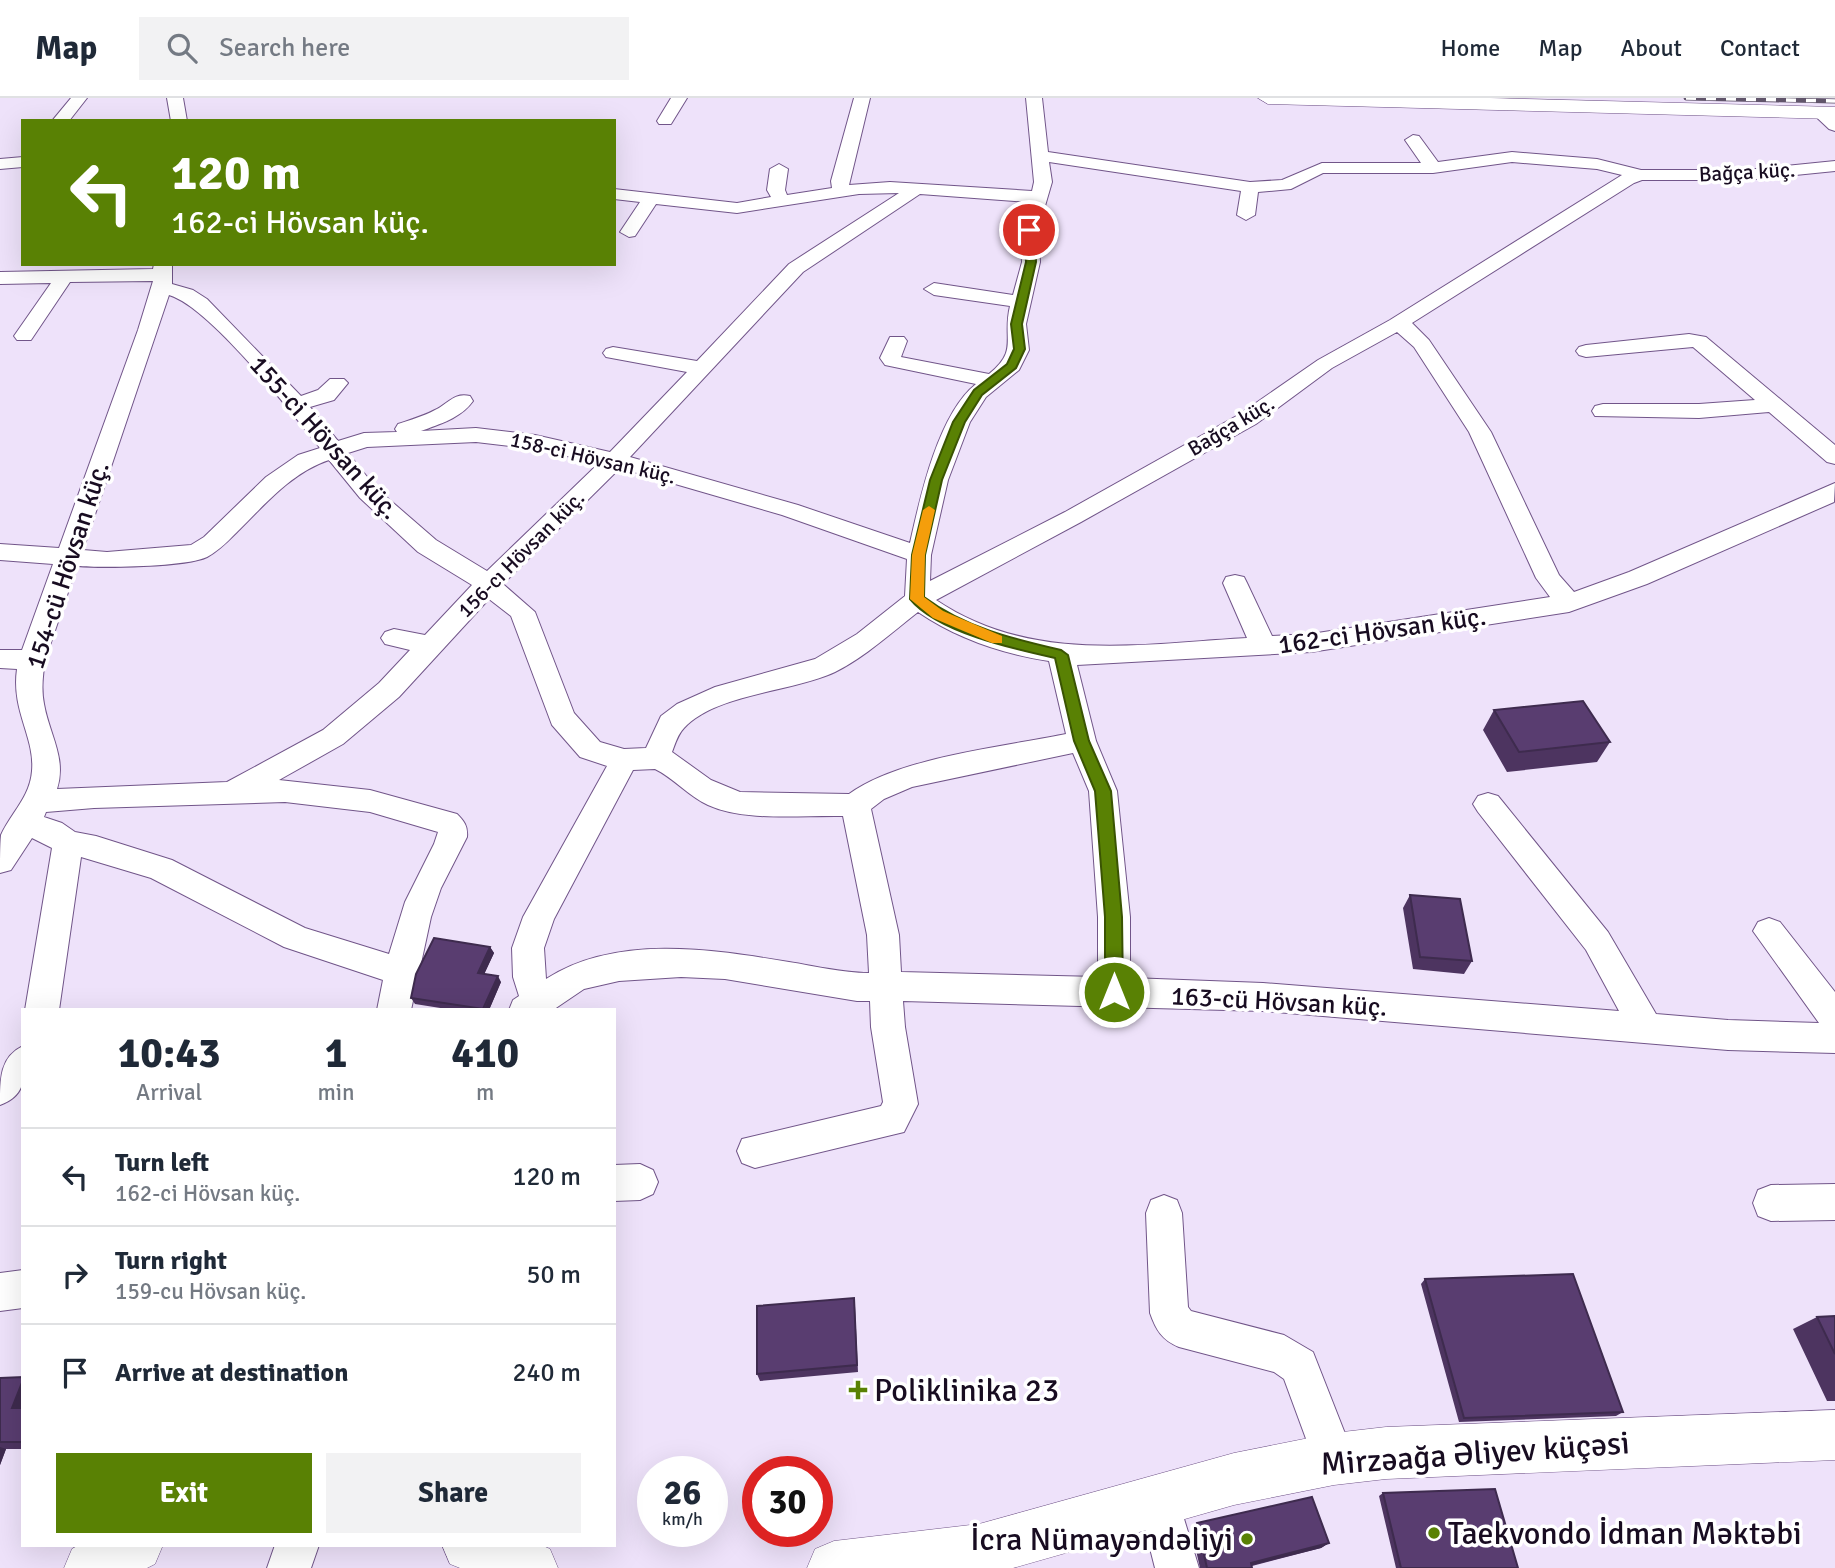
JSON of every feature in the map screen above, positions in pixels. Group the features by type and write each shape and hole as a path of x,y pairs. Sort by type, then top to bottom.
{"street":[{"path":"62,119 79,98"},
{"path":"175,98 178,119"},
{"path":"665,121 679,98"},
{"path":"842,192 840,181 862,98"},
{"path":"917,599 919,555 936,480 959,422 978,393 1016,359 1019,349 1016,324 1020,302 1029,278 1029,230 1043,182 1034,98"},
{"path":"1268,98 1830,117"},
{"path":"1413,139 1433,168"},
{"path":"1334,147 1338,168"},
{"path":"1042,156 1250,187 1293,183 1312,170 1433,168 1534,156 1597,164 1641,175"},
{"path":"0,164 21,162"},
{"name":"Bağça küç.","path":"654,758 671,723 687,711 725,694 824,666 866,640 917,599 1073,517 1248,419 1325,364 1398,324 1628,179 1641,175 1746,175 1835,166"},
{"path":"779,169 776,190 782,201"},
{"path":"616,194 729,207 750,207 890,187 1038,197"},
{"path":"1246,215 1250,187"},
{"name":"156-cı Hövsan küç.","path":"235,791 333,737 389,690 487,584 615,460 796,268 918,188"},
{"path":"629,232 652,197"},
{"path":"0,278 162,275"},
{"name":"155-ci Hövsan küç.","path":"162,275 200,303 296,404 368,493 427,546 487,584 522,612 562,718 590,750 624,760 654,758"},
{"name":"154-cü Hövsan küç.","path":"0,861 30,813 46,779 45,755 30,703 28,680 32,660 162,275"},
{"path":"24,336 65,276"},
{"path":"934,289 1020,302"},
{"path":"1398,324 1411,331 1422,344 1480,432 1548,578 1569,603"},
{"path":"897,341 890,358 892,361 993,381"},
{"path":"1586,351 1699,341 1835,457"},
{"path":"613,353 701,368"},
{"path":"296,404 326,395 337,383"},
{"path":"386,437 443,415 462,401"},
{"path":"1603,411 1699,411 1775,405"},
{"name":"158-ci Hövsan küç.","path":"0,552 107,560 197,552 213,542 274,482 306,460 364,440 476,435 513,439 615,460 790,510 919,555"},
{"name":"162-ci Hövsan küç.","path":"917,599 938,615 997,640 1061,655 1084,656 1311,643 1569,603 1638,578 1826,497 1835,490"},
{"path":"1235,583 1264,646"},
{"path":"394,638 432,646"},
{"path":"1061,655 1082,741 1103,791 1114,917 1114,992"},
{"path":"0,659 32,660"},
{"path":"654,758 667,761 701,788 720,798 740,803 855,806 874,790 907,777 1082,741"},
{"path":"531,1005 528,948 539,917 624,760"},
{"path":"30,813 94,797 285,791 370,801 447,822 453,829 452,839 427,884 400,972 394,1008"},
{"path":"1488,804 1597,941 1646,1028"},
{"path":"755,1152 892,1121 901,1104 888,1027 883,935 855,806"},
{"path":"30,813 68,843 96,848 161,870 217,896 295,938 400,972"},
{"path":"42,1008 50,975 60,883 68,843"},
{"path":"1769,931 1835,1018"},
{"name":"163-cü Hövsan küç.","path":"531,1005 576,977 619,967 681,963 725,965 857,988 948,986 1263,997 1728,1035 1835,1038"},
{"path":"0,1089 21,1063"},
{"path":"1771,1203 1835,1202"},
{"path":"1164,1213 1169,1314 1179,1327 1284,1355 1298,1366 1334,1459"},
{"path":"0,1292 21,1289"},
{"name":"Mirzəağa Əliyev küçəsi","path":"834,1568 979,1550 1234,1479 1334,1459 1399,1452 1835,1435"},
{"path":"1159,1501 1177,1568"},
{"path":"91,1568 132,1547"},
{"path":"289,1568 297,1547"},
{"path":"474,1547 530,1568"}],"building":[{"path":"1583,701 1610,742 1519,752 1494,710"},
{"path":"1410,895 1460,899 1472,961 1420,957"},
{"path":"434,938 490,947 478,973 498,976 483,1008 476,1008 411,998 416,974"},
{"path":"1573,1274 1623,1412 1464,1418 1425,1279"},
{"path":"854,1298 857,1365 757,1374 757,1306"},
{"path":"1835,1316 1835,1354 1817,1317"},
{"path":"21,1377 21,1385 12,1408 21,1408 21,1442 0,1442 0,1378"},
{"path":"1495,1489 1518,1568 1401,1568 1383,1493"},
{"path":"1312,1497 1329,1543 1251,1563 1252,1568 1207,1568 1197,1523"}],"railway":[{"path":"1686,98 1835,101"}],"slow traffic":[{"path":"929,510 919,555 917,599 938,615 997,640"}],"place":[{"name":"Poliklinika 23","path":"858,1390"},
{"name":"Taekvondo İdman Məktəbi","path":"1434,1533"},
{"name":"İcra Nümayəndəliyi","path":"1247,1539"}],"route":[{"path":"1029,230 1031,262 1016,324 1019,349 1016,359 1012,366 978,393 959,422 936,480 919,555 917,599 938,615 997,640 1061,655 1082,741 1103,791 1114,917 1114,992"}]}
